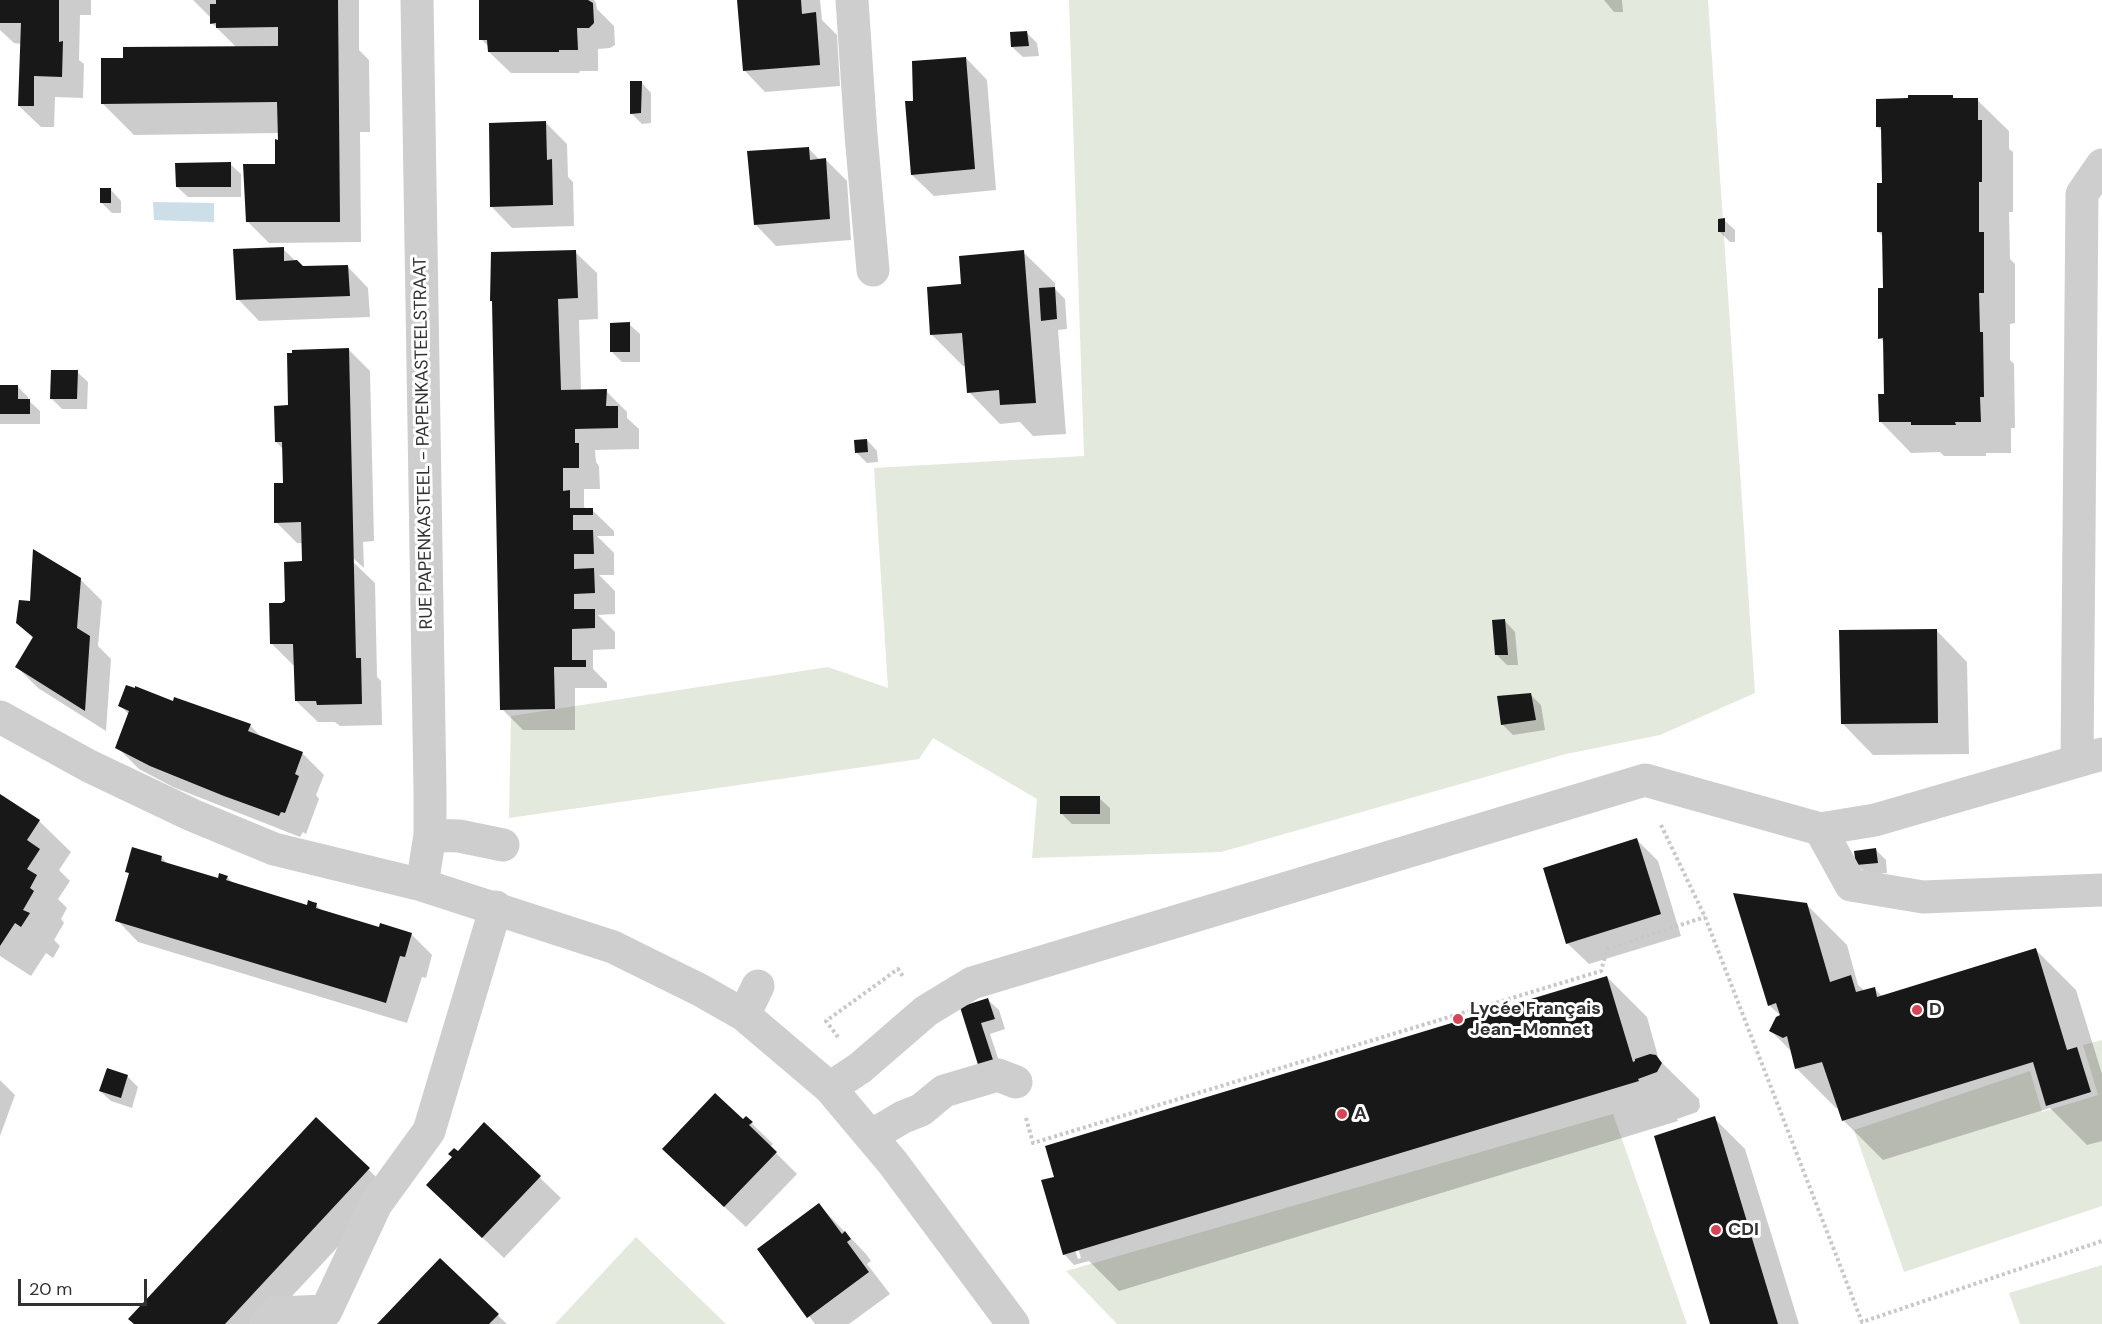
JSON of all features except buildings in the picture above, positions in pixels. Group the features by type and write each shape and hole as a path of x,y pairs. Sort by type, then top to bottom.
{"street":[{"name":"RUE PAPENKASTEEL - PAPENKASTEELSTRAAT","path":"417,0 430,835 422,885"},
{"path":"852,0 873,270"},
{"path":"830,1088 860,1068 926,1011 972,983 1645,780 1820,829 1875,820 2089,757 2090,578 2082,194 2102,165"},
{"path":"0,717 89,766 192,815 274,849 422,885 496,907 613,947 700,990 744,1015 830,1088 871,1136 1013,1324"},
{"path":"1820,829 1851,885 1923,897 2102,890"},
{"path":"430,835 459,836 503,845"},
{"path":"266,1324 276,1313 330,1317 376,1204 429,1131 496,907"},
{"path":"744,1015 758,986"},
{"path":"871,1136 903,1117 921,1110 944,1091 998,1075 1024,1080"}],"path":[{"path":"1660,822 1705,917 1862,1323 2102,1241"},
{"path":"1024,1080 1033,1143 1601,971 1607,949 1705,917"}],"shaded area":[{"path":"1069,0 1708,0 1755,693 1660,735 1566,754 1221,852 1032,858 1037,799 933,738 919,759 509,818 511,716 828,667 888,688 874,468 1084,456"},
{"path":"153,202 214,203 214,222 154,220"},
{"path":"2102,1040 2102,1206 1904,1272 1854,1130 2030,1071 2042,1112 2098,1095 2083,1045"},
{"path":"1613,1114 1687,1324 1117,1324 1066,1271"},
{"path":"636,1237 726,1324 555,1324"},
{"path":"2102,1265 2102,1324 2020,1324 2009,1293"}],"place":[{"name":"D","path":"1917,1010"},
{"name":"Lycée Français Jean-Monnet","path":"1458,1019"},
{"name":"A","path":"1342,1114"},
{"name":"CDI","path":"1716,1230"}]}
